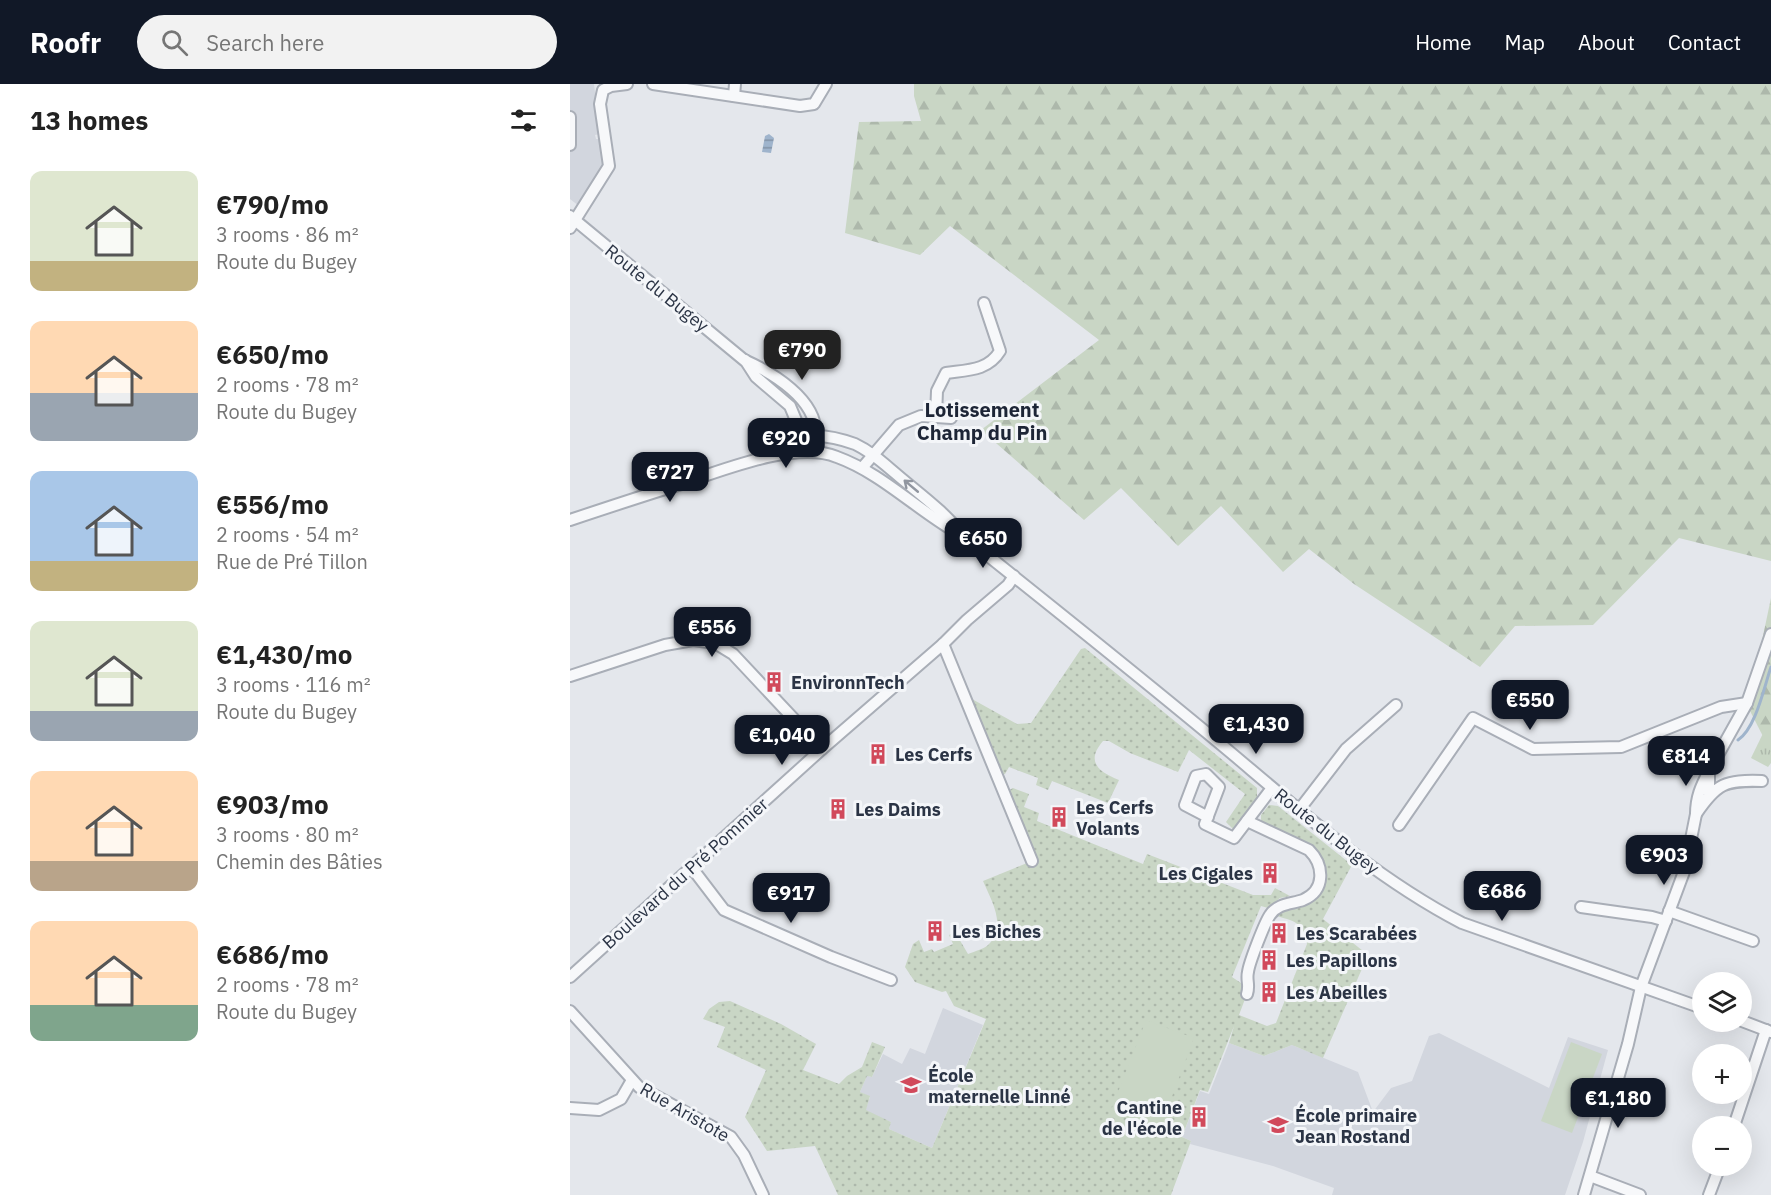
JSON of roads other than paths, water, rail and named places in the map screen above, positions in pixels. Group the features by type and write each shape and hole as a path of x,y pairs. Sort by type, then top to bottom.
{"street":[{"path":"572,221 609,166 600,104 603,90 611,86 627,84"},
{"path":"653,84 801,106 814,104 826,84"},
{"path":"734,96 735,84"},
{"path":"570,117 570,145"},
{"name":"Route du Bugey","path":"572,221 744,360 756,377 790,405 810,452 834,455 861,468 935,520 969,540"},
{"path":"936,416 937,391 946,373 983,368 994,361 1000,351 984,303"},
{"name":"Route du Bugey","path":"744,360 763,368 808,405 813,416 816,436"},
{"path":"861,468 900,425 921,416 951,418"},
{"path":"758,459 775,447 802,436"},
{"name":"Route du Bugey","path":"802,436 838,439 857,445 873,454 940,511 969,540 1116,657 1299,810 1380,873 1442,913 1462,923 1692,1005"},
{"path":"570,520 758,459 810,452 816,436"},
{"name":"Boulevard du Pré Pommier","path":"570,977 822,749 943,644 1008,585 1014,576"},
{"path":"1584,1195 1628,1044 1641,987 1685,869 1696,814 1696,803 1747,703 1771,634"},
{"path":"570,676 665,645 693,640 715,643 733,654 822,749"},
{"path":"943,644 1032,861"},
{"path":"1399,825 1473,718 1533,749 1621,747 1721,708 1747,703"},
{"path":"1299,810 1347,749 1396,705"},
{"path":"1707,779 1741,776 1766,785"},
{"path":"1707,779 1709,794"},
{"path":"1696,814 1709,794 1734,781 1766,785"},
{"path":"1208,817 1205,824 1234,838 1272,788"},
{"path":"1247,821 1309,850 1317,858 1321,870 1321,879 1310,895 1303,900 1282,905 1270,914 1247,972 1250,986 1247,994"},
{"path":"692,868 724,910 831,957 891,980"},
{"path":"1581,907 1652,917 1667,916 1753,941"},
{"name":"Rue Aristote","path":"570,1011 639,1087 732,1137 744,1155 763,1195"},
{"path":"1738,1116 1768,1031 1752,1025"},
{"path":"570,1108 599,1110 621,1099 632,1080"},
{"path":"1590,1176 1640,1195"},
{"path":"1709,1195 1716,1176"}],"water":[{"path":"769,134 774,138 771,153 762,152 765,136"}],"waterway":[{"path":"1738,740 1755,717 1771,667"}],"place":[{"name":"EnvironnTech","path":"774,682"},
{"name":"Les Cerfs","path":"878,754"},
{"name":"Les Daims","path":"838,809"},
{"name":"Les Cerfs Volants","path":"1059,817"},
{"name":"Les Cigales","path":"1270,873"},
{"name":"Les Biches","path":"935,931"},
{"name":"Les Scarabées","path":"1279,933"},
{"name":"Les Papillons","path":"1269,960"},
{"name":"Les Abeilles","path":"1269,992"},
{"name":"École maternelle Linné","path":"911,1085"},
{"name":"Cantine de l'école","path":"1199,1117"},
{"name":"École primaire Jean Rostand","path":"1278,1125"}],"district":[{"name":"Lotissement Champ du Pin","path":"982,420"}]}
